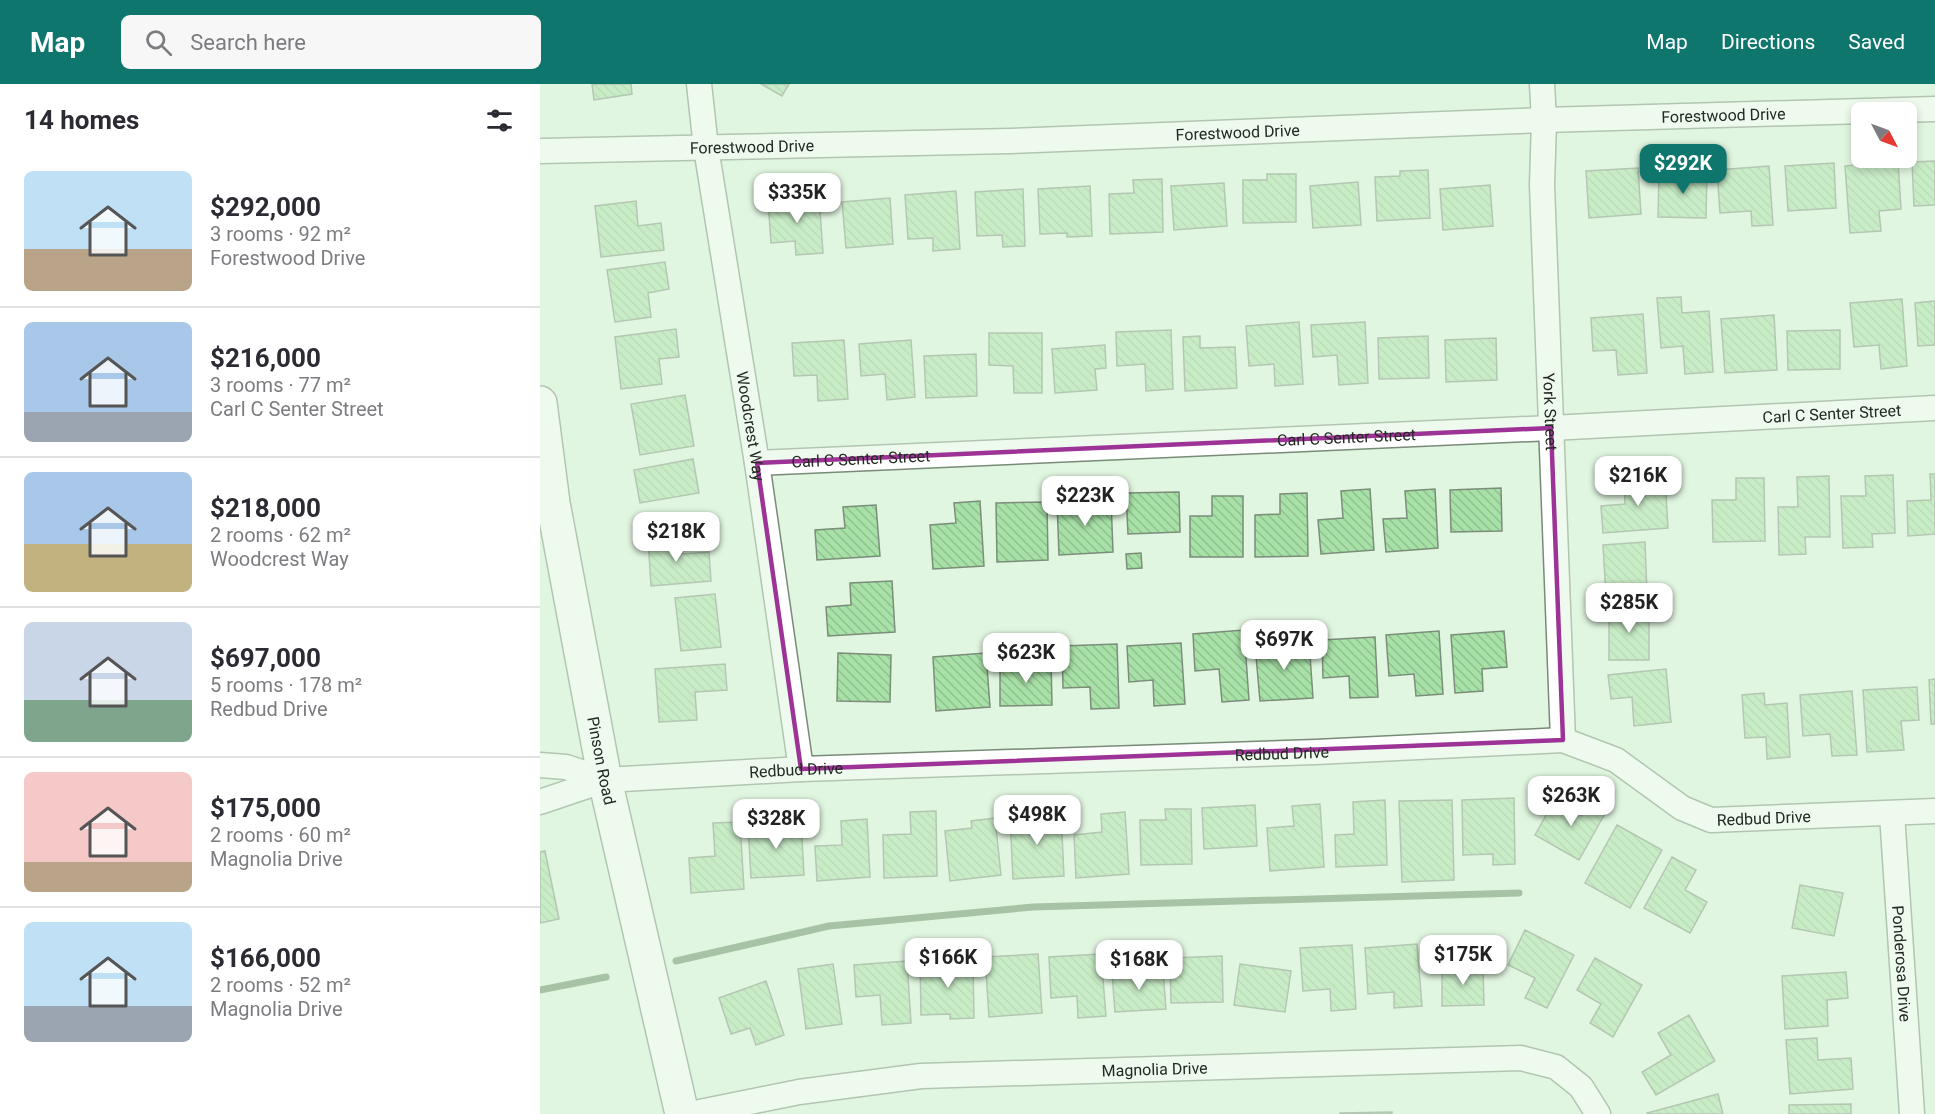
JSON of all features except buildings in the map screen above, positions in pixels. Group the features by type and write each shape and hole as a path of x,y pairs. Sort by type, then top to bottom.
{"main road":[{"name":"Pinson Road","path":"540,403 547,504 605,780 682,1114"}],"street":[{"name":"Woodcrest Way","path":"699,84 706,148 757,463 801,769"},
{"name":"York Street","path":"1542,84 1544,120 1542,184 1563,740"},
{"name":"Forestwood Drive","path":"540,151 1010,141 1544,120 1935,108"},
{"name":"Carl C Senter Street","path":"757,463 1551,428 1935,408"},
{"name":"Redbud Drive","path":"540,802 605,780 801,769 1316,752 1563,740 1616,760 1682,808 1711,820 1935,811"},
{"name":"Redbud Drive","path":"540,765 566,767 605,780"},
{"name":"Ponderosa Drive","path":"1892,814 1912,1114"},
{"name":"Magnolia Drive","path":"690,1114 799,1092 921,1076 1521,1058 1556,1066 1581,1087 1598,1114"}],"highlighted area":[{"path":"1551,428 1563,740 801,769 757,463"}],"waterway":[{"path":"676,961 829,926 1033,907 1519,893"},
{"path":"540,990 606,977"}]}
